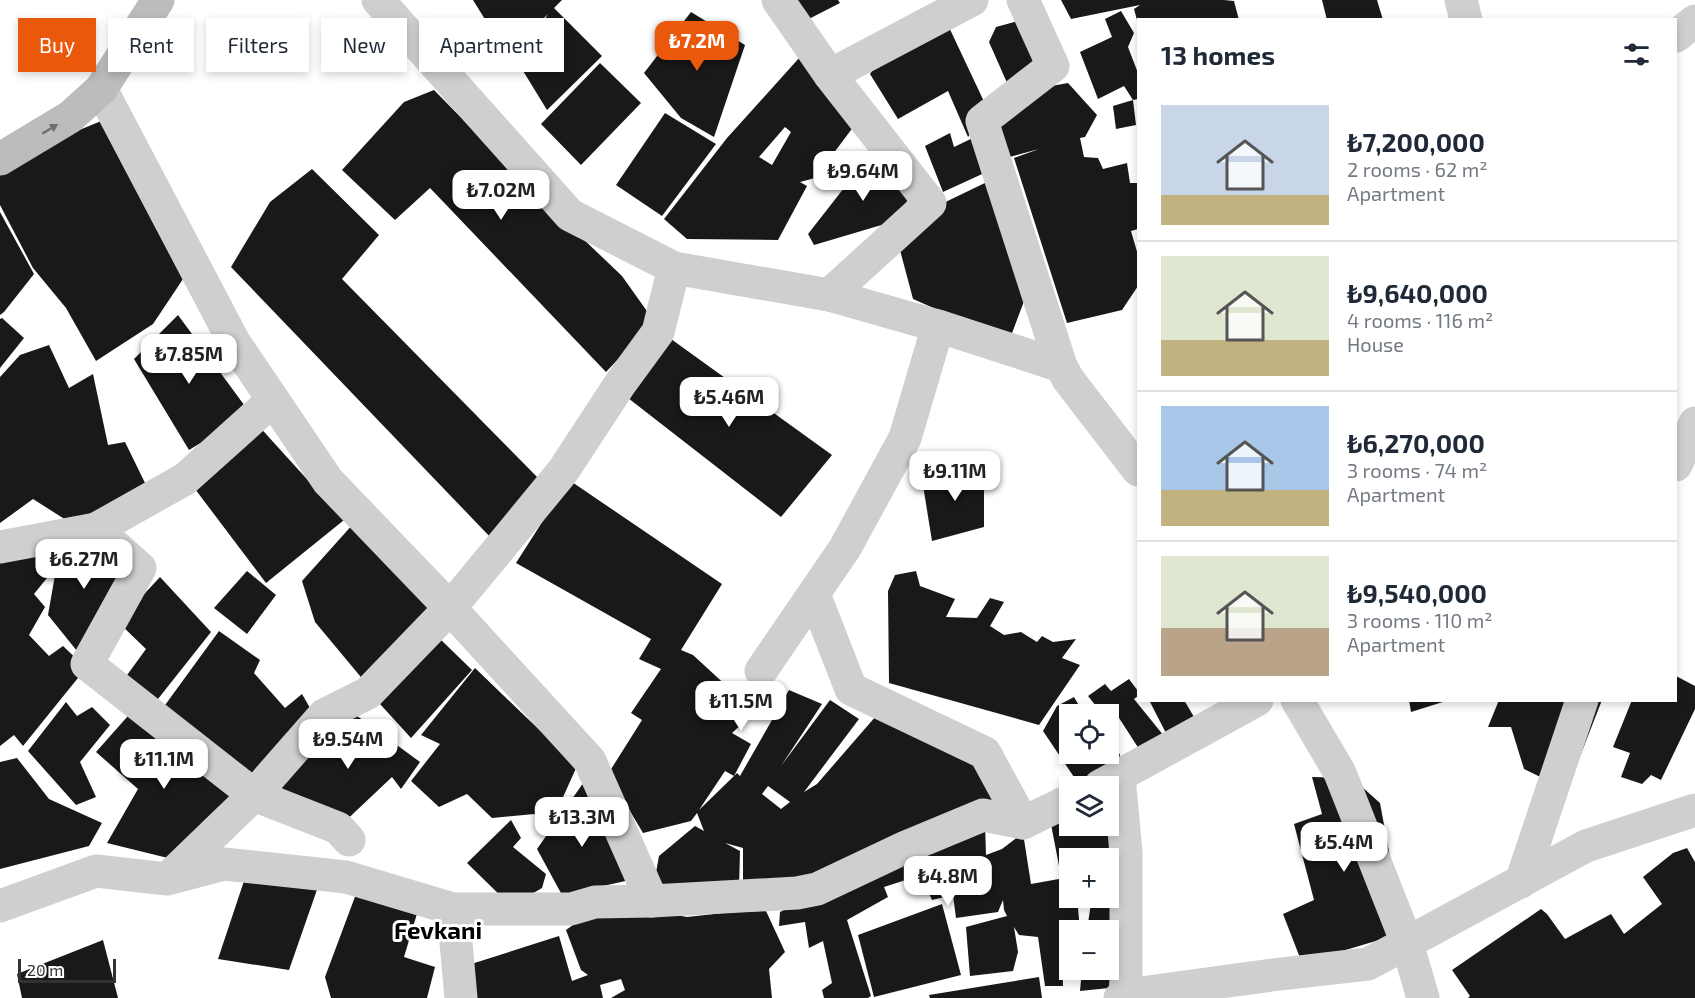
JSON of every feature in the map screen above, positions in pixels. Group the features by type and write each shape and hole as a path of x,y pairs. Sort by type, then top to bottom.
{"main road":[{"path":"0,159 70,117 101,89 158,0"}],"street":[{"path":"378,0 570,215 674,268 829,295 938,326 1061,366"},
{"path":"778,0 830,75 930,203 829,295"},
{"path":"830,75 972,0"},
{"path":"1023,0 1053,66 982,121 1061,366 1068,379 1129,438 1137,466"},
{"path":"1461,0 1466,18"},
{"path":"1677,35 1695,21"},
{"path":"101,89 234,342 273,400 328,481 450,608 590,761 652,901"},
{"path":"167,879 254,795 324,715 368,693 450,608 563,471 620,384 658,333 674,268"},
{"path":"761,671 844,548 905,438 938,326"},
{"path":"0,547 96,529 185,479 273,400"},
{"path":"96,529 140,568 87,664 254,795 338,828 349,840"},
{"path":"814,594 851,689 986,753 1023,823"},
{"path":"1118,776 1253,702"},
{"path":"1298,702 1340,773 1407,944 1423,998"},
{"path":"1521,882 1581,702"},
{"path":"0,906 96,872 167,879 224,864 346,878 453,909 571,909 596,902 797,893 817,889 906,847 983,815 1023,823 1059,805"},
{"path":"1119,826 1125,853 1123,996 1368,964 1586,846 1695,810"},
{"path":"453,909 460,998"}],"building":[{"path":"473,0 562,0 554,8 564,18 545,18 548,14 544,18 484,18"},
{"path":"788,0 838,0 840,3 799,24"},
{"path":"1061,0 1234,1 1238,18 1137,18 1137,20 1134,9 1140,5 1071,19"},
{"path":"1322,0 1377,0 1382,18 1326,18"},
{"path":"1121,11 1134,33 1128,47 1137,70 1137,99 1133,100 1124,86 1098,99 1080,52 1112,37 1105,19"},
{"path":"691,12 745,45 714,137 681,118 644,73"},
{"path":"564,18 602,56 547,110 524,72 564,72"},
{"path":"1022,20 1041,61 1008,85 989,42 996,27"},
{"path":"947,23 988,110 968,137 948,91 898,119 870,74 882,56"},
{"path":"800,57 857,122 815,178 800,182 807,186 778,240 687,239 664,219 727,138","holes":["785,127 791,132 772,165 759,157"]},
{"path":"600,63 641,103 581,165 541,124"},
{"path":"1068,83 1097,115 1085,137 1080,138 1084,157 1098,158 1103,169 1127,163 1130,183 1137,183 1137,229 1131,231 1137,252 1137,288 1122,310 1067,323 1014,158 1039,149 1006,158 994,118 1024,91"},
{"path":"434,90 534,192 622,276 654,321 606,372 430,188 395,220 342,170 404,102"},
{"path":"1133,100 1136,125 1116,129 1113,106"},
{"path":"665,113 716,144 662,216 616,185"},
{"path":"106,119 185,276 153,324 96,361 66,308 33,268 0,205 0,173 60,138"},
{"path":"950,133 954,147 981,134 993,169 943,192 925,146"},
{"path":"876,147 909,198 895,221 814,245 808,234"},
{"path":"312,169 379,235 342,279 543,483 493,540 231,267 270,202"},
{"path":"989,181 1026,296 1009,341 913,299 896,235 931,209"},
{"path":"0,212 34,274 0,315"},
{"path":"178,315 250,413 189,450 134,359"},
{"path":"2,318 24,338 0,368 0,319"},
{"path":"671,339 832,455 781,517 628,398"},
{"path":"49,345 69,388 93,374 108,445 125,442 147,487 77,527 33,499 0,523 0,377 20,355"},
{"path":"256,423 344,520 266,583 192,485"},
{"path":"984,464 984,527 932,541 922,479"},
{"path":"569,480 722,584 681,650 693,655 755,712 732,733 751,744 734,776 737,773 740,776 789,690 822,704 781,766 830,700 859,719 804,792 817,784 876,716 974,757 1000,800 865,862 743,890 743,848 725,843 740,851 739,889 653,889 659,856 695,826 704,831 697,813 691,821 643,833 608,774 642,720 631,713 661,669 639,659 651,639 516,563","holes":["725,771 734,776 699,810","768,786 790,802 781,809 762,794"]},
{"path":"354,523 439,610 365,682 315,622 302,581"},
{"path":"102,540 126,579 77,651 48,615 55,575 80,542"},
{"path":"72,547 34,594 45,607 29,635 49,656 63,646 86,668 23,746 14,735 0,746 0,552"},
{"path":"247,571 276,595 247,634 214,608"},
{"path":"916,571 920,586 955,599 946,617 977,618 990,598 1004,602 990,626 1004,635 1021,632 1037,642 1042,636 1053,642 1076,639 1062,658 1080,665 1039,725 889,683 888,591 895,575"},
{"path":"160,577 211,632 154,704 122,682 146,649 118,622"},
{"path":"219,631 260,660 254,673 285,708 302,694 314,715 253,787 160,712"},
{"path":"437,636 472,670 411,738 380,704"},
{"path":"475,668 577,766 551,824 534,814 492,818 467,794 439,807 411,781 440,744 421,735"},
{"path":"1677,677 1695,686 1695,709 1661,780 1651,775 1642,784 1621,777 1630,753 1613,747 1631,702 1677,702"},
{"path":"1129,679 1137,690 1137,697 1134,699 1164,736 1141,752 1119,718 1119,704 1094,704 1088,696 1105,684 1111,691"},
{"path":"1074,697 1078,704 1061,704"},
{"path":"66,702 77,716 92,707 110,725 80,762 96,797 76,805 28,751"},
{"path":"1150,702 1185,702 1197,722 1169,739"},
{"path":"1409,702 1443,702 1411,712"},
{"path":"1498,702 1601,702 1567,790 1524,769 1511,727 1488,727"},
{"path":"1059,705 1059,755 1043,731"},
{"path":"135,708 244,795 176,860 107,843 138,789 96,752"},
{"path":"349,710 420,762 401,789 392,777 338,828 280,787"},
{"path":"17,758 49,799 102,823 89,846 0,869 0,762"},
{"path":"1065,764 1118,764 1117,769 1103,776 1073,776"},
{"path":"1312,777 1352,778 1380,803 1390,857 1396,935 1302,963 1283,914 1314,900 1294,824 1322,814"},
{"path":"586,779 630,880 562,895 537,849"},
{"path":"1059,815 1059,836 1111,836 1114,848 1059,848 1059,866 1050,819"},
{"path":"511,820 521,838 513,847 546,874 542,888 511,906 467,863"},
{"path":"985,823 986,855 1002,849 1023,833 1031,884 1059,879 1059,908 1078,908 1079,920 1059,920 1059,980 1063,980 1063,986 1045,986 1038,937 1019,935 1014,927 1018,952 1013,971 970,976 966,927 1007,916 1003,900 998,912 956,918 953,895 932,900 921,875 884,887 888,897 847,920 871,996 868,998 824,998 822,990 832,983 823,941 809,948 805,922 779,926 780,912 875,863"},
{"path":"1687,848 1695,862 1695,998 1468,998 1470,996 1452,970 1541,909 1565,939 1611,914 1624,934 1662,904 1643,877 1673,853"},
{"path":"246,875 319,884 289,970 218,959"},
{"path":"359,886 419,907 404,957 435,967 427,998 331,998 325,977"},
{"path":"605,902 687,917 766,911 785,952 769,969 772,998 611,998 625,990 621,979 600,985 603,998 475,998 465,966 559,936 572,981 588,975 581,970 566,930"},
{"path":"942,904 961,975 874,997 858,935"},
{"path":"1090,908 1117,908 1116,920 1088,920"},
{"path":"103,940 118,998 22,998 17,974"},
{"path":"1039,977 1042,998 930,998 929,995"},
{"path":"1081,980 1110,980 1109,988 1080,991"}],"district":[{"name":"Fevkani","path":"438,929"}]}
